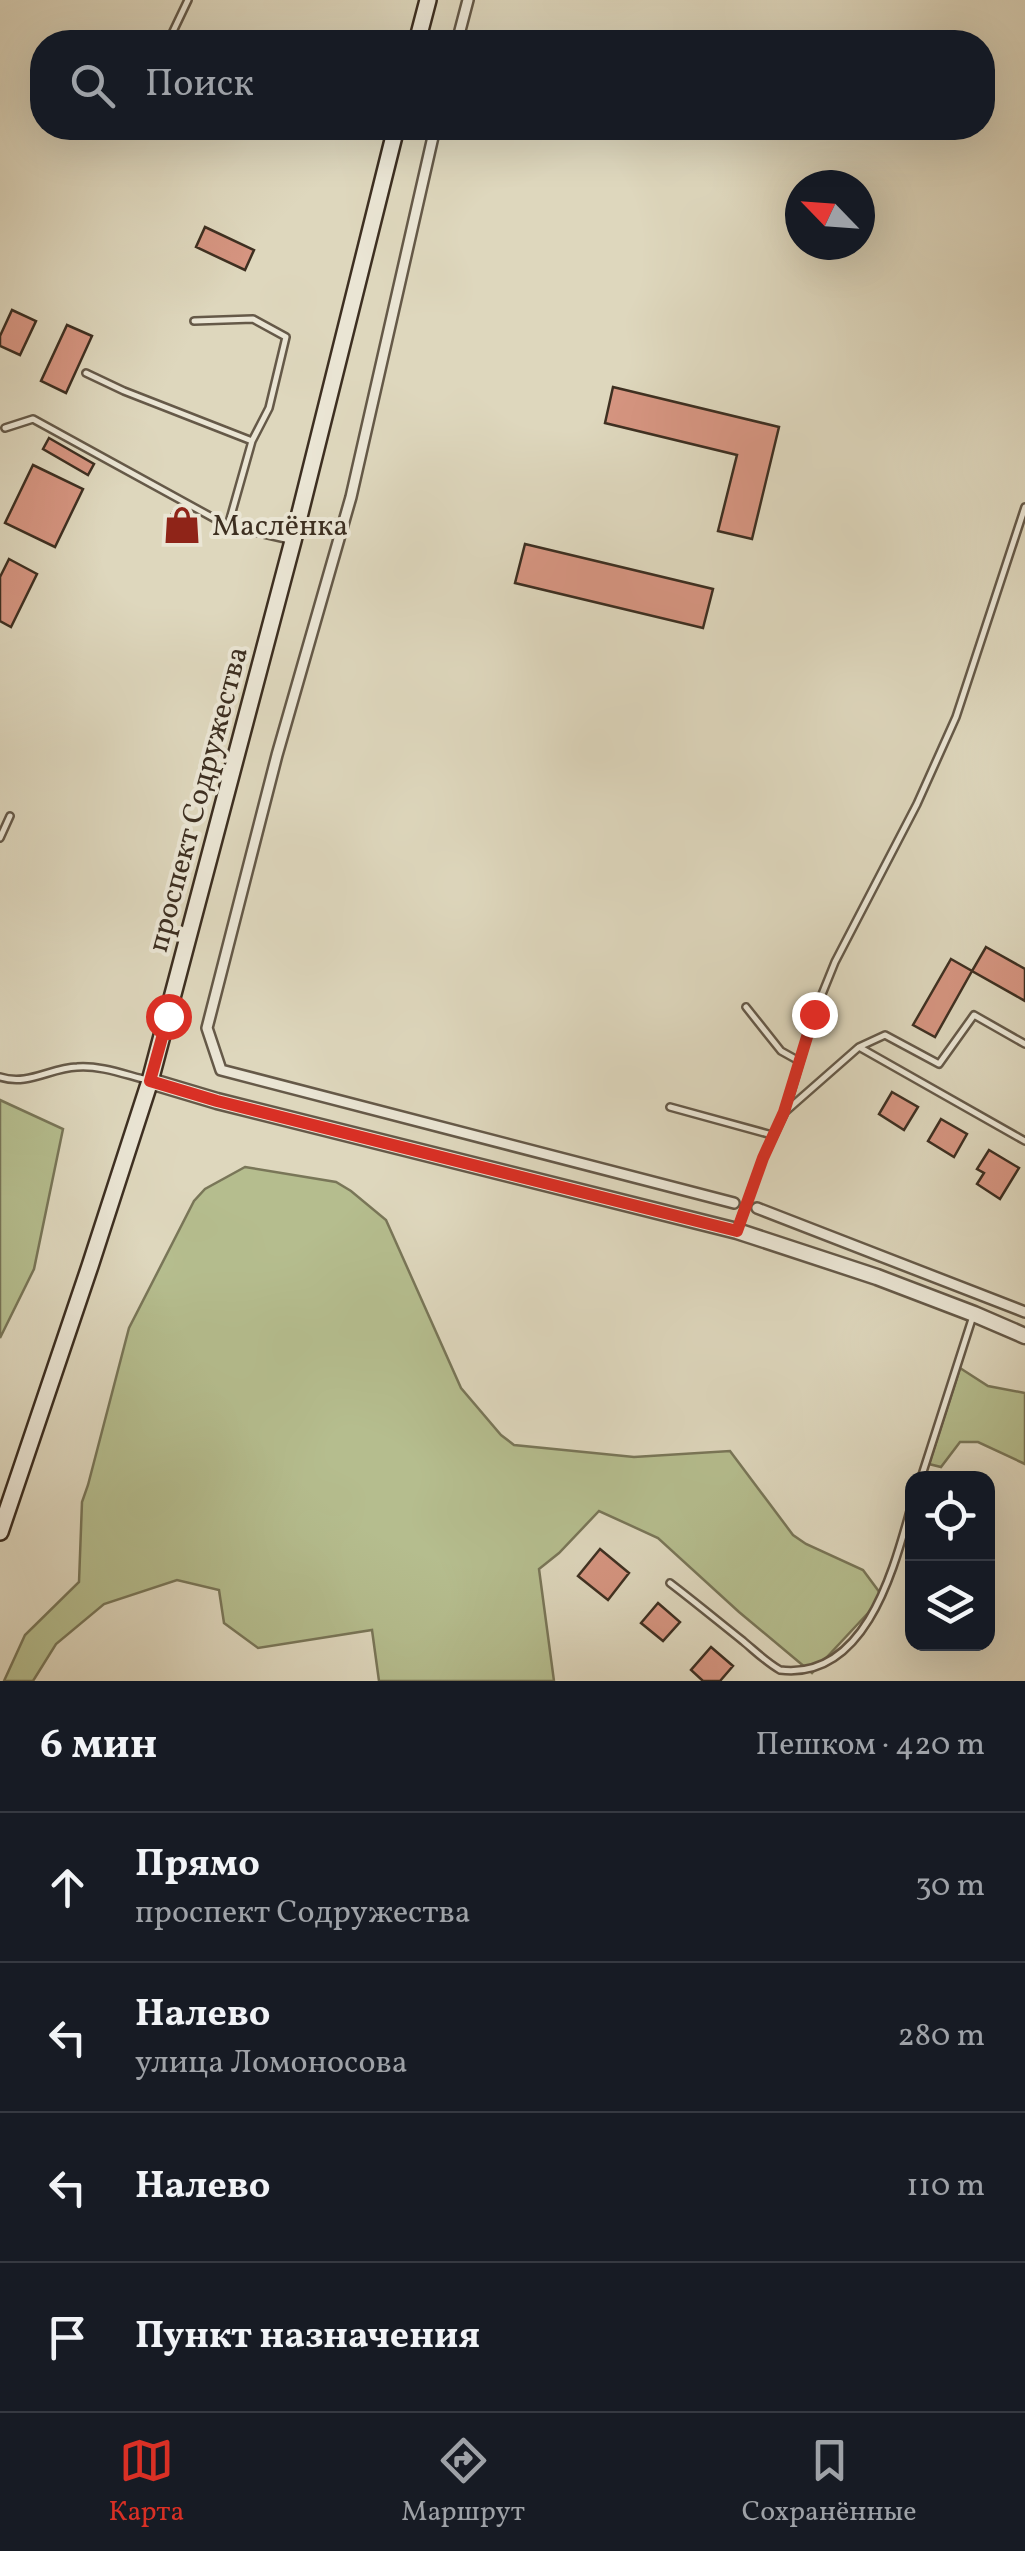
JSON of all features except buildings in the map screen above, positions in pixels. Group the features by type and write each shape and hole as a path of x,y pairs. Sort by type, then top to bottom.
{"main road":[{"path":"421,30 428,0"},
{"name":"проспект Содружества","path":"0,1532 150,1081 293,541 393,140"}],"street":[{"path":"460,30 468,0"},
{"path":"432,140 351,497 277,756 207,1028 221,1070 734,1203"},
{"path":"150,1081 737,1231 834,1262 1025,1336"},
{"path":"757,1208 1025,1312"}],"lane":[{"path":"174,30 188,0"},
{"path":"194,321 252,319 286,336 270,408 252,441 228,526"},
{"path":"86,373 252,441"},
{"path":"5,428 33,419 228,526 293,541"},
{"path":"737,1231 784,1112 814,1014 835,962 950,732 1025,508"},
{"path":"0,838 10,816"},
{"path":"746,1007 780,1052 800,1061"},
{"path":"784,1112 858,1047 885,1035 939,1064 974,1015 1025,1044"},
{"path":"858,1047 1025,1141"},
{"path":"0,1078 16,1081 81,1066 150,1081"},
{"path":"670,1107 772,1136"},
{"path":"922,1471 974,1314"},
{"path":"875,1624 905,1527"},
{"path":"670,1583 773,1666 798,1677"}],"green space":[{"path":"0,1100 63,1129 34,1269 0,1338"},
{"path":"245,1167 336,1182 386,1220 461,1388 514,1445 634,1457 730,1451 793,1535 863,1570 883,1597 812,1673 658,1538 599,1511 539,1569 554,1681 379,1681 372,1630 258,1648 224,1623 219,1590 177,1580 104,1604 56,1644 33,1681 4,1681 25,1635 79,1582 82,1502 129,1328 194,1201 205,1189"},
{"path":"960,1368 988,1386 1025,1393 1025,1464 978,1442 960,1442 941,1467 929,1464"}],"place":[{"name":"Маслёнка","path":"182,525"}],"route":[{"path":"168,1016 150,1081 737,1231 784,1112 814,1014"}]}
